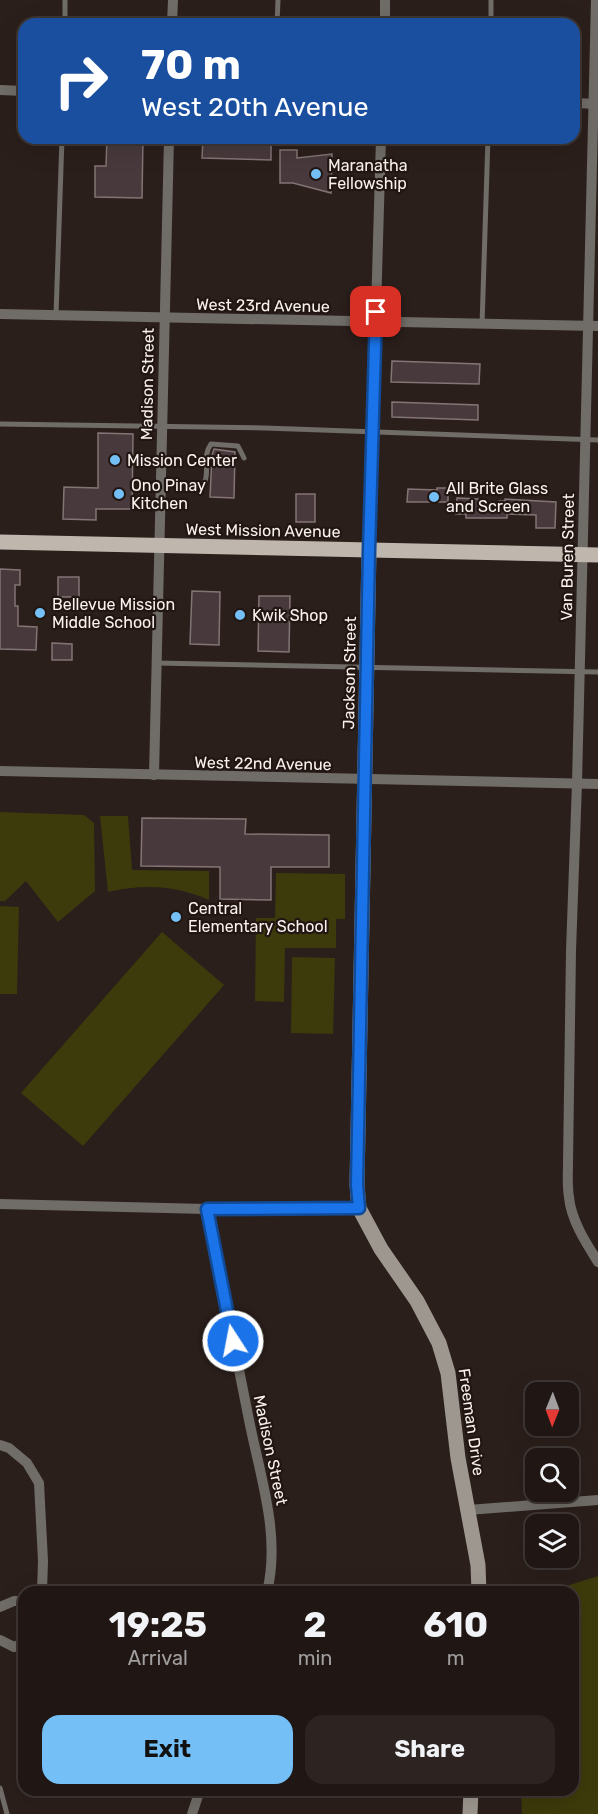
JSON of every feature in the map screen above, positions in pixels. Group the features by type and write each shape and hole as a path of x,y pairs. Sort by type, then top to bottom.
{"main road":[{"name":"West Mission Avenue","path":"0,542 598,555"}],"street":[{"path":"172,0 172,18"},
{"path":"385,0 385,18"},
{"name":"Van Buren Street","path":"596,0 593,326 585,439 581,555 571,951 568,1198 572,1213 586,1243 598,1262"},
{"path":"0,90 18,91"},
{"path":"580,104 596,104"},
{"name":"Madison Street","path":"154,775 168,144"},
{"name":"Jackson Street","path":"359,1208 357,1185 369,550 381,144"},
{"name":"West 23rd Avenue","path":"0,314 593,326"},
{"name":"West 22nd Avenue","path":"0,771 598,784"},
{"path":"0,1204 207,1209 359,1208"},
{"name":"Freeman Drive","path":"359,1208 381,1249 417,1301 439,1343 448,1373 458,1458 478,1565 479,1586"},
{"name":"Madison Street","path":"207,1209 259,1472 270,1516 272,1557 268,1586"},
{"path":"0,1445 9,1448 27,1463 39,1483 42,1586"},
{"path":"468,1510 598,1500"},
{"path":"0,1607 18,1600"},
{"path":"0,1640 14,1647 18,1645"},
{"path":"192,1814 198,1796"},
{"path":"470,1814 471,1796"}],"lane":[{"path":"64,18 65,0"},
{"path":"277,18 278,0"},
{"path":"491,0 491,18"},
{"path":"56,315 62,144"},
{"path":"482,325 488,144"},
{"path":"0,424 265,428 598,440"},
{"path":"199,492 207,483 207,449 211,444 238,446 244,458"},
{"path":"156,663 598,672"},
{"path":"0,1788 7,1814"}],"path":[{"path":"565,540 566,528"}],"shaded area":[{"path":"0,812 84,815 94,823 95,891 58,922 26,881 5,901 0,901"},
{"path":"100,816 128,816 132,870 209,871 209,900 184,891 159,887 108,892"},
{"path":"276,873 345,874 345,919 336,919 336,948 285,948 284,1002 255,1001 256,918 275,918"},
{"path":"0,906 19,907 17,994 0,994"},
{"path":"162,932 224,985 83,1146 21,1093"},
{"path":"292,957 335,958 333,1034 291,1033"},
{"path":"598,1576 598,1814 522,1814 521,1796 579,1796 579,1586 567,1586"}],"building":[{"path":"107,144 143,144 142,198 95,197 95,166 106,166"},
{"path":"203,144 271,144 271,160 202,158"},
{"path":"280,150 297,150 297,158 332,154 331,193 293,183 280,183"},
{"path":"392,361 480,364 479,384 391,382"},
{"path":"392,402 478,405 478,420 392,417"},
{"name":"Mission Center","path":"98,433 133,434 132,509 96,509 96,520 63,519 64,487 98,488"},
{"path":"214,449 235,452 234,498 210,497"},
{"path":"437,488 448,488 448,502 407,502 408,489 437,490"},
{"path":"296,494 315,494 315,522 296,522"},
{"path":"457,498 499,503 505,499 556,502 555,528 536,528 536,515 507,514 507,518 466,518 466,514 456,514"},
{"path":"0,569 20,570 20,585 15,585 18,626 37,627 36,650 0,649"},
{"path":"58,577 79,577 79,597 58,597"},
{"path":"192,591 220,592 219,645 190,644"},
{"path":"259,596 290,596 289,652 258,651"},
{"path":"52,643 72,644 72,660 52,660"},
{"name":"Central Elementary School","path":"142,818 246,819 245,834 329,835 329,867 271,867 271,900 220,899 220,867 141,866"}],"place":[{"name":"Maranatha Fellowship","path":"316,174"},
{"name":"Mission Center","path":"115,460"},
{"name":"Ono Pinay Kitchen","path":"119,494"},
{"name":"All Brite Glass and Screen","path":"434,497"},
{"name":"Bellevue Mission Middle School","path":"40,613"},
{"name":"Kwik Shop","path":"240,615"},
{"name":"Central Elementary School","path":"176,917"}],"route":[{"path":"233,1341 207,1209 359,1208 357,1185 369,550 376,312"}]}
